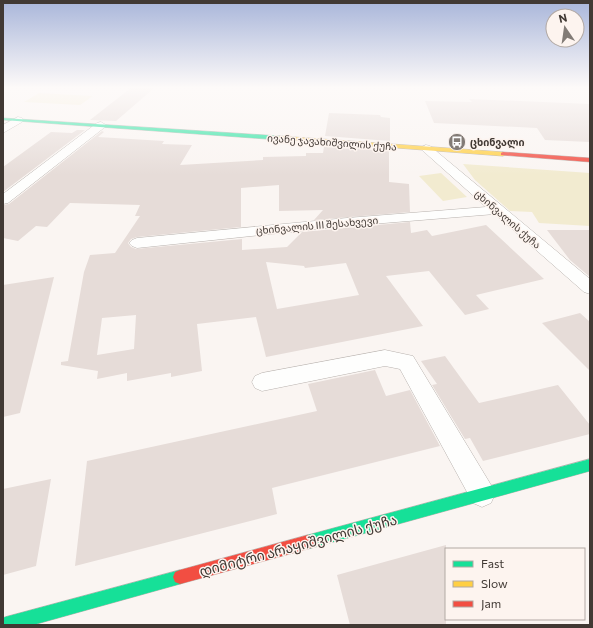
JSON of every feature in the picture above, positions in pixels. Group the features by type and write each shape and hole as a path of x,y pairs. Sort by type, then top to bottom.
{"main road":[{"name":"ივანე ჯავახიშვილის ქუჩა","path":"3,119 590,160"},
{"name":"დიმიტრი არაყიშვილის ქუჩა","path":"5,625 590,465"}],"street":[{"path":"3,130 18,120"},
{"path":"3,200 101,126"},
{"name":"ცხინვალის ქუჩა","path":"426,148 496,210 590,288"},
{"name":"ცხინვალის III შესახვევი","path":"137,243 347,222 496,210"},
{"path":"262,382 385,358 406,362 482,494"}],"shaded area":[{"path":"463,164 590,173 590,226 539,223 532,212 510,211 475,180"},
{"path":"441,173 467,197 443,201 419,176"}],"building":[{"path":"95,116 121,116 116,121 90,120"},
{"path":"328,116 381,116 390,118 390,141 325,136"},
{"path":"431,116 590,116 590,142 545,140 537,128 434,123"},
{"path":"77,130 85,130 3,192 3,167 51,132 72,133"},
{"path":"102,131 104,132 98,137 164,141 162,144 192,145 180,165 263,160 263,157 306,156 306,153 323,153 324,147 389,151 389,182 409,184 410,212 314,220 323,210 279,211 279,185 241,188 241,227 137,237 131,239 128,243 131,247 136,249 242,239 242,250 287,247 302,232 410,222 411,233 427,230 432,236 486,225 544,279 476,295 489,309 465,315 429,271 386,276 423,326 266,357 256,317 197,324 202,371 171,377 171,373 127,381 127,373 97,379 98,371 61,365 61,362 68,361 84,272 90,255 115,253 140,216 135,216 140,205 70,203 47,227 36,226 18,241 3,238 3,205 9,204","holes":["266,262 304,266 305,268 346,263 359,295 277,309","136,315 134,349 97,355 102,318"]},
{"path":"547,230 590,230 590,277 570,260"},
{"path":"54,277 20,413 3,417 3,285"},
{"path":"580,313 590,322 590,371 542,323"},
{"path":"445,356 479,403 558,385 590,425 590,434 483,461 470,438 465,439 432,385 437,384 421,361"},
{"path":"375,370 386,396 410,390 440,446 272,488 277,514 75,566 87,461 317,411 308,384"},
{"path":"51,479 36,566 3,575 3,489"},
{"path":"446,545 446,625 350,625 337,575"}],"traffic: fast":[{"path":"3,119 280,138"},
{"path":"308,542 590,465"},
{"path":"5,625 180,577"}],"traffic: slow":[{"path":"280,138 503,154"}],"traffic: jam":[{"path":"503,154 590,160"},
{"path":"180,577 308,542"}],"place":[{"name":"ცხინვალი","path":"457,142"}]}
